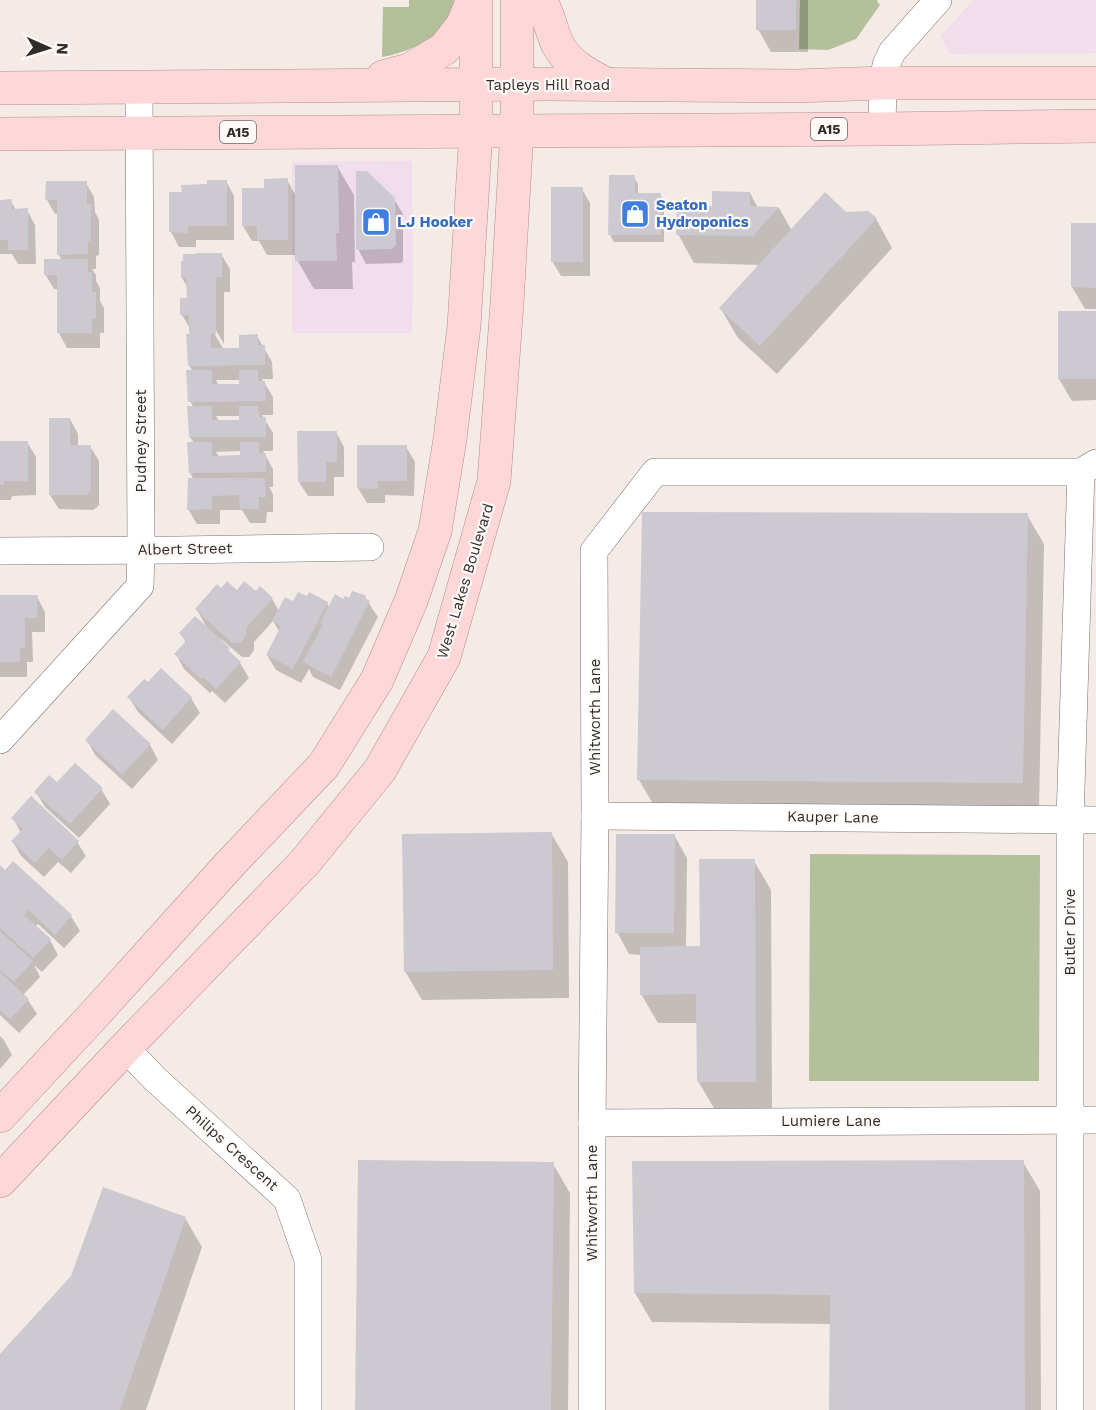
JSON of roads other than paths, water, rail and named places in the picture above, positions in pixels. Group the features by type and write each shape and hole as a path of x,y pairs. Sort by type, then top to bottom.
{"main road":[{"path":"0,1116 230,864 324,765 376,680 411,601 435,531 450,439 464,326 476,131 475,0"},
{"path":"349,85 408,70 444,49 462,26 475,0"},
{"name":"West Lakes Boulevard","path":"0,1181 305,862 380,770 444,657 494,481 517,131 517,0"},
{"path":"540,0 558,46 582,72 606,84"},
{"name":"Tapleys Hill Road","path":"0,88 1096,83"},
{"name":"A15","path":"0,134 1096,126"},
{"path":"93,1016 125,1048"}],"street":[{"path":"882,129 883,83 886,65 892,52 938,0"},
{"name":"Pudney Street","path":"0,740 140,586 139,87"},
{"name":"Whitworth Lane","path":"592,1410 594,551 655,472 1089,468"},
{"name":"Butler Drive","path":"1070,1410 1083,1120 1083,820 1089,468"},
{"name":"Albert Street","path":"0,550 370,547"},
{"name":"Kauper Lane","path":"595,816 1083,820"},
{"name":"Philips Crescent","path":"125,1048 155,1079 287,1199 308,1260 308,1410"},
{"name":"Lumiere Lane","path":"592,1123 1083,1120"}],"place":[{"name":"Seaton Hydroponics","path":"635,214"},
{"name":"LJ Hooker","path":"376,222"}]}
